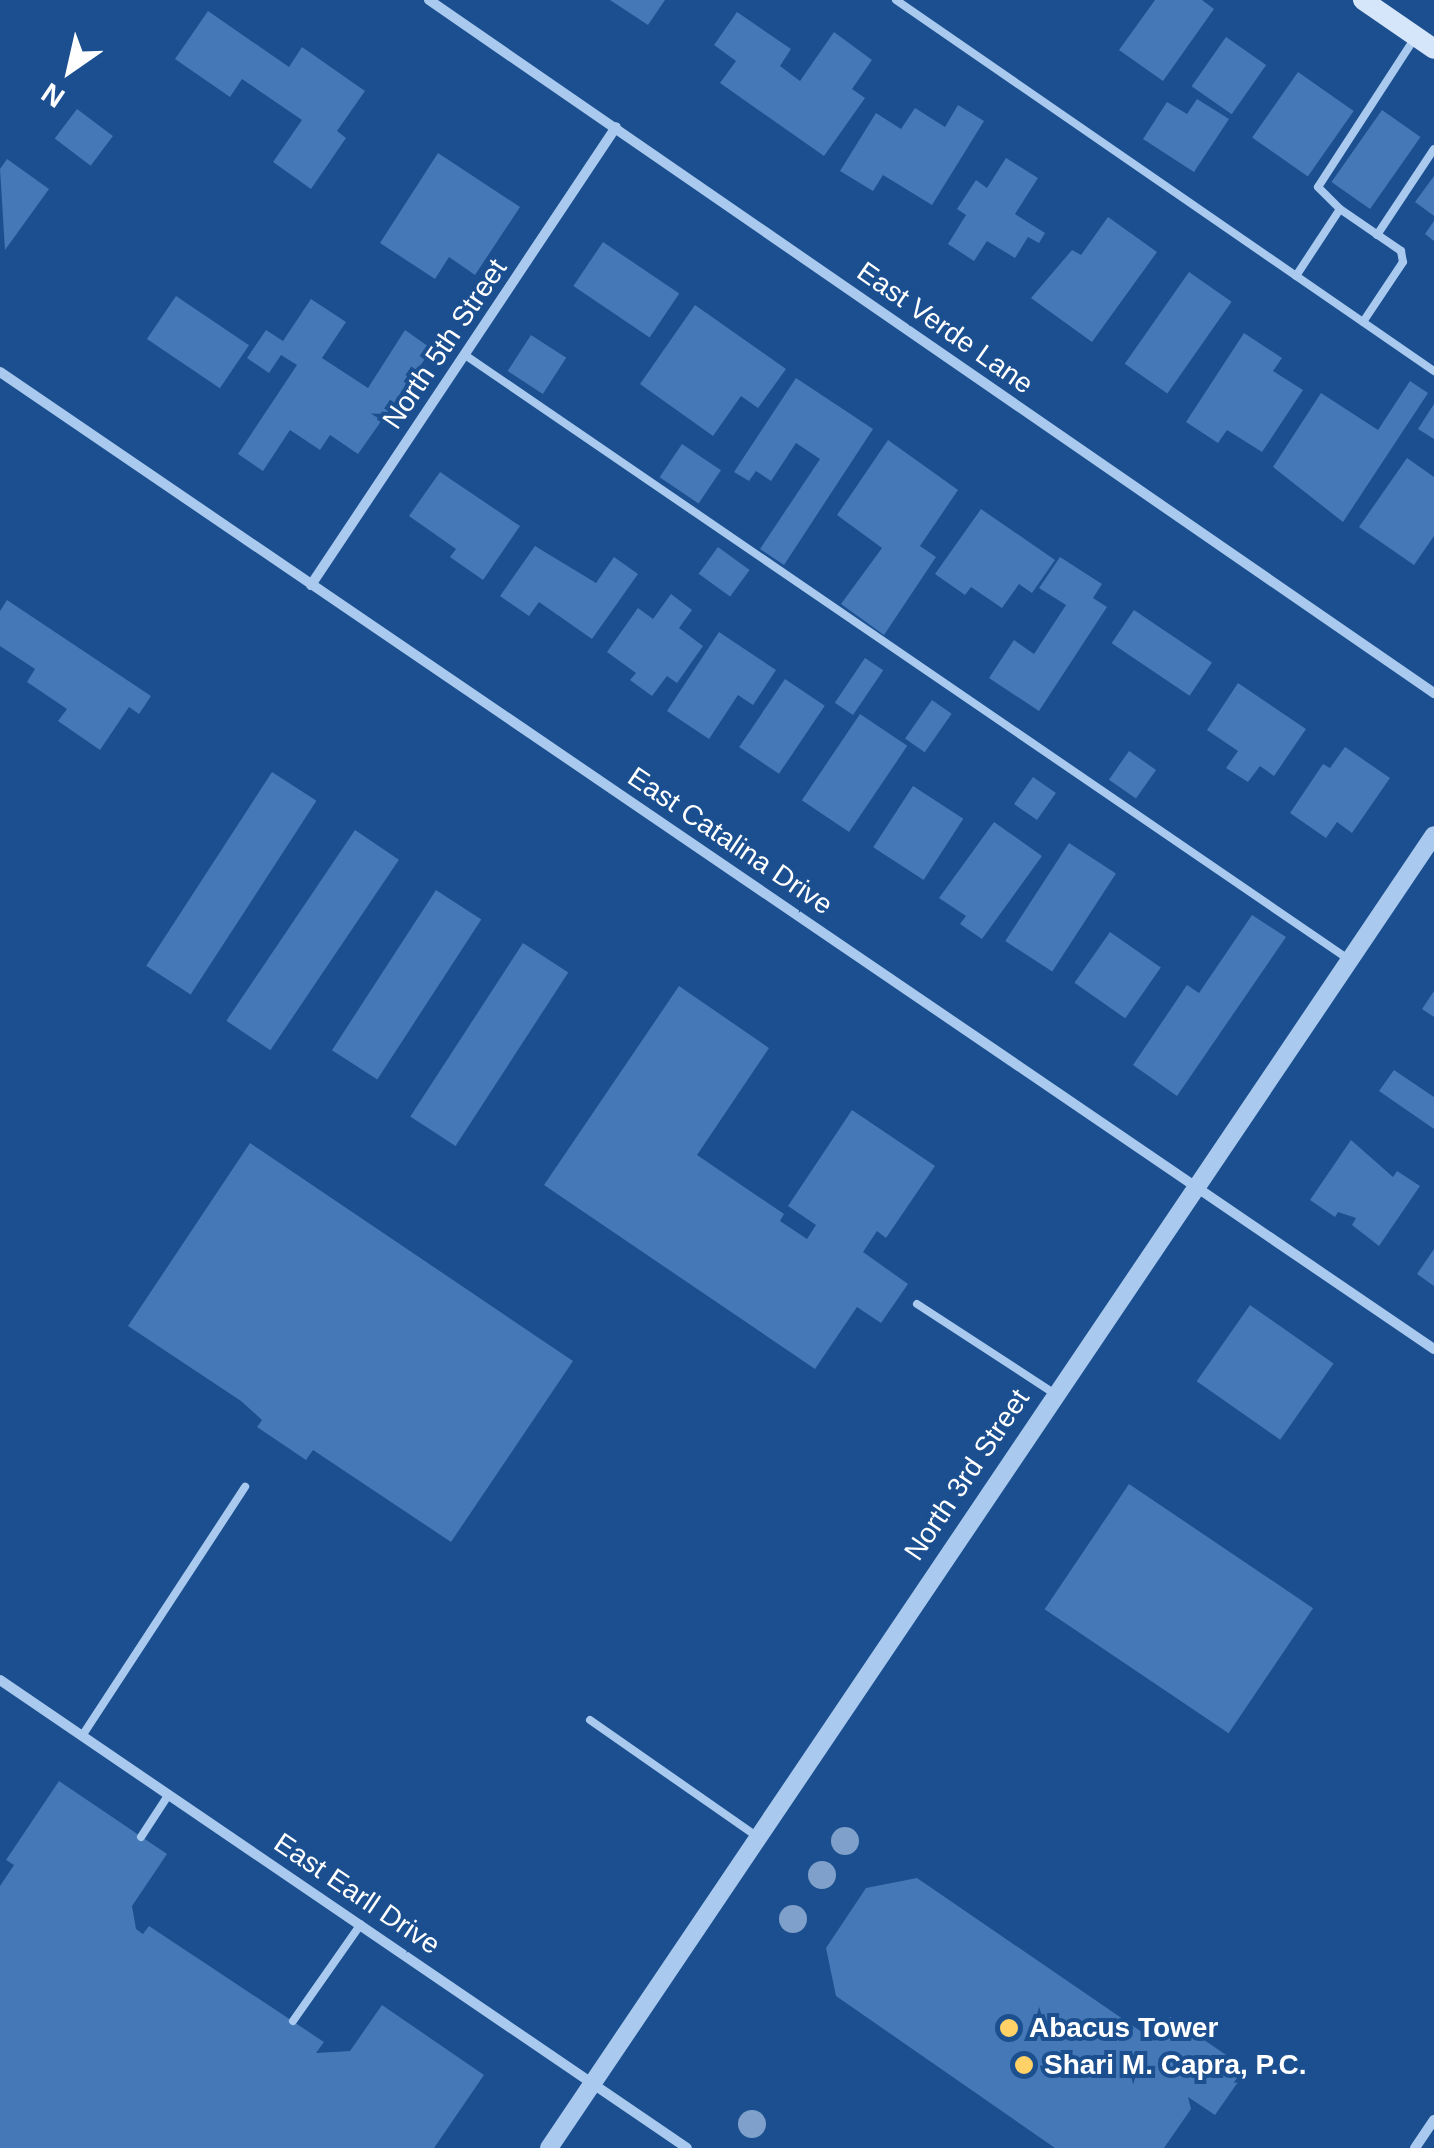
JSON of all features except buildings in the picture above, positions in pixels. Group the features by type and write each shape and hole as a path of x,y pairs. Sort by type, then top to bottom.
{"main road":[{"path":"1363,0 1434,49"}],"street":[{"name":"East Verde Lane","path":"430,0 1434,693"},
{"name":"North 5th Street","path":"311,585 616,127"},
{"name":"East Catalina Drive","path":"0,372 1434,1348"},
{"name":"North 3rd Street","path":"549,2148 1434,835"},
{"name":"East Earll Drive","path":"0,1680 687,2148"},
{"path":"1415,2148 1434,2120"}],"lane":[{"path":"896,0 1434,371"},
{"path":"1363,322 1403,262 1401,251 1340,209 1318,186 1416,36"},
{"path":"1377,235 1434,149"},
{"path":"1296,276 1340,209"},
{"path":"465,355 1349,960"},
{"path":"917,1304 1055,1394"},
{"path":"82,1736 245,1487"},
{"path":"590,1720 758,1836"},
{"path":"142,1838 169,1794"},
{"path":"293,2021 361,1924"}],"place":[{"name":"Abacus Tower","path":"1009,2028"},
{"name":"Shari M. Capra, P.C.","path":"1024,2065"}]}
